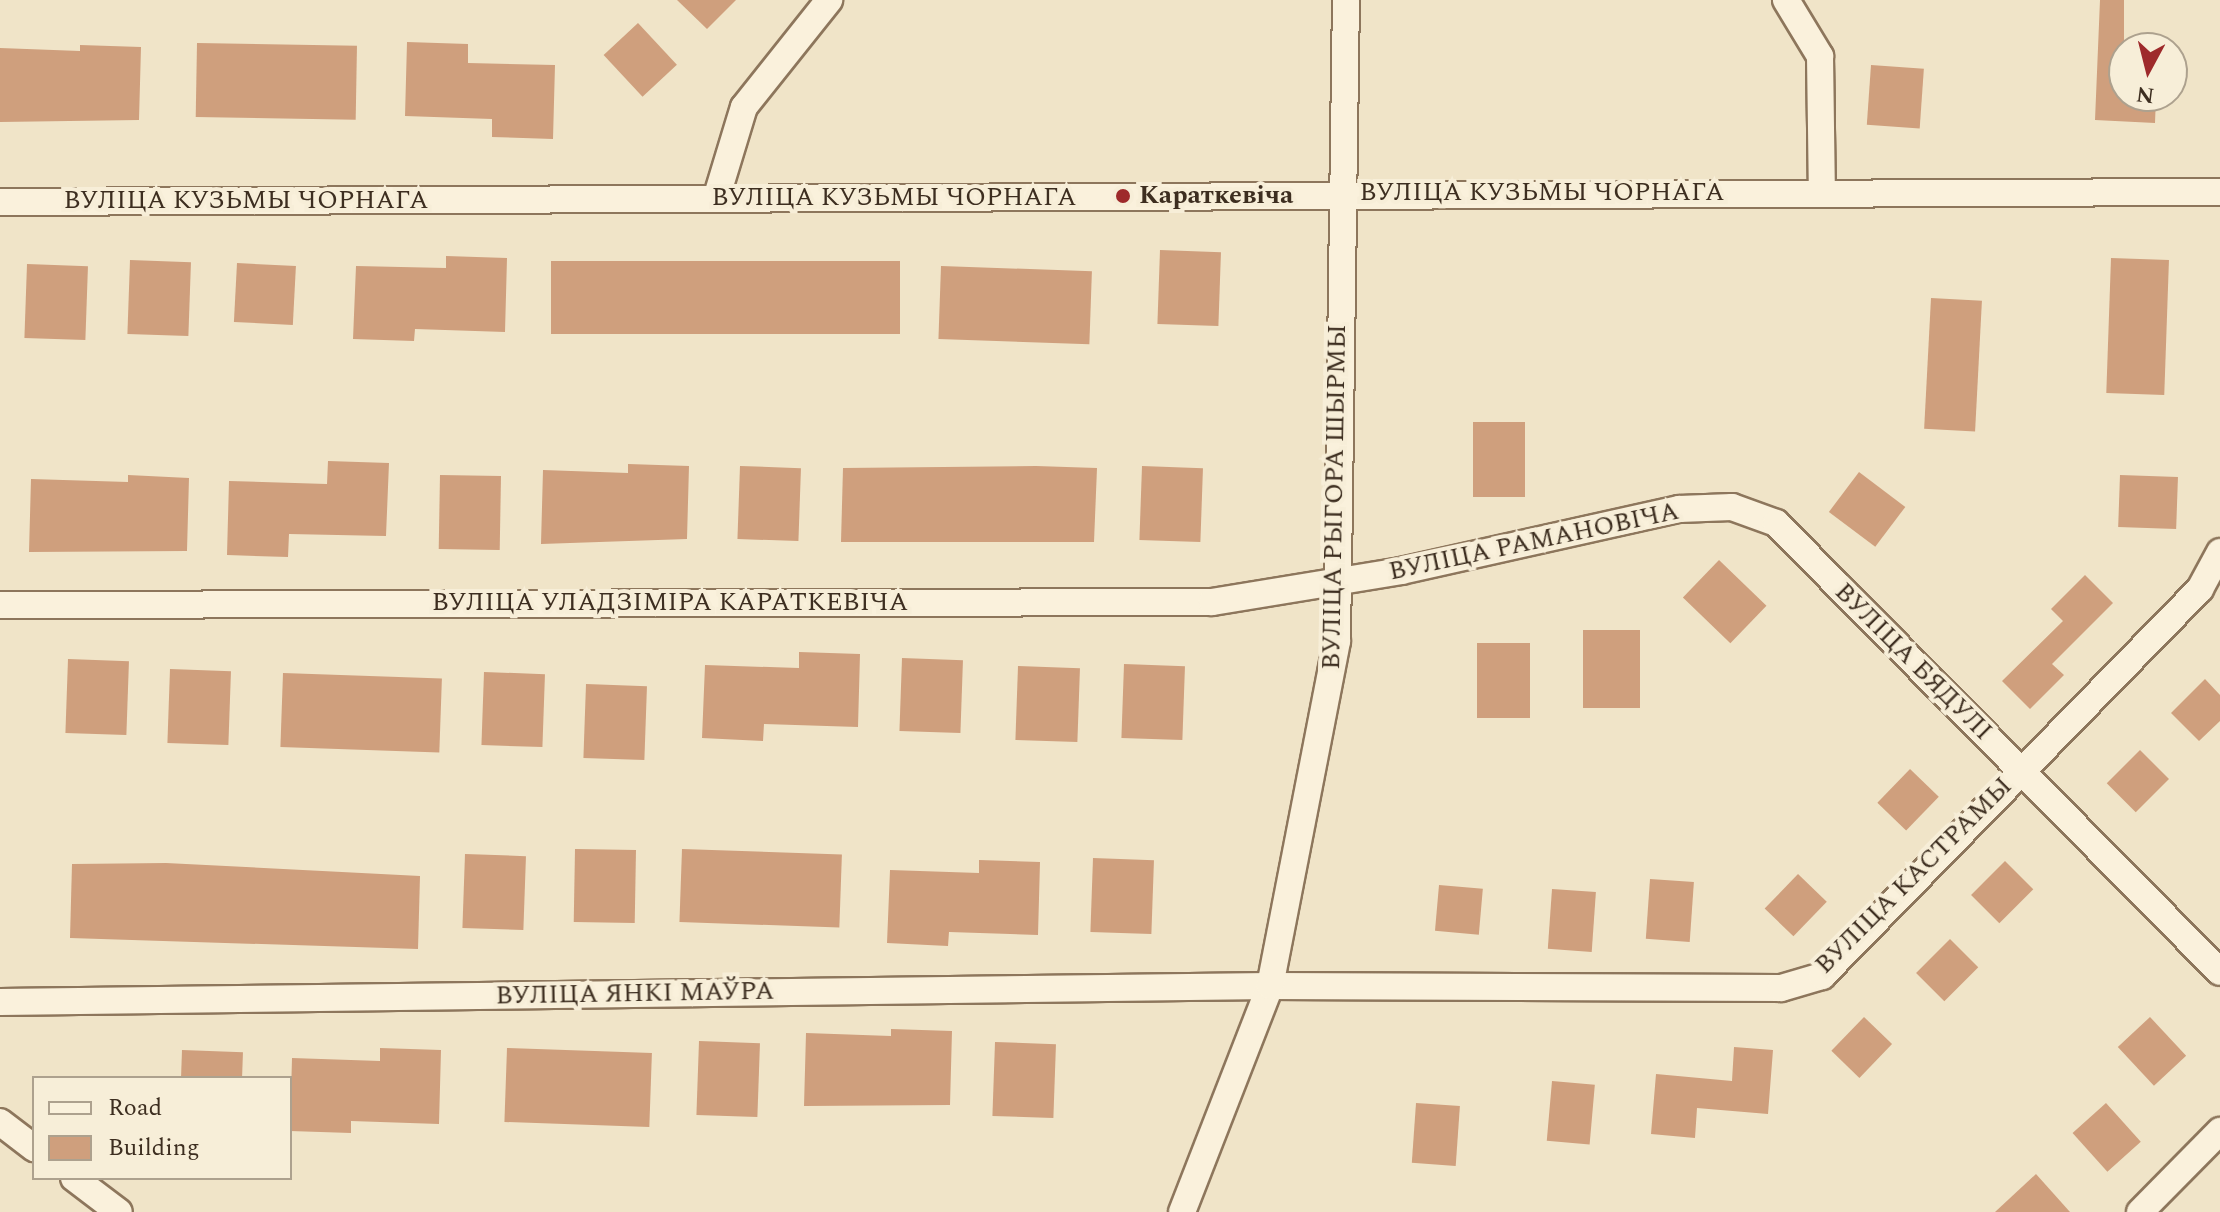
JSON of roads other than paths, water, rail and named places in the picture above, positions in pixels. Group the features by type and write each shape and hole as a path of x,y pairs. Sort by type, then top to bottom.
{"street":[{"path":"716,199 744,107 829,0"},
{"name":"ВУЛІЦА РЫГОРА ШЫРМЫ","path":"1182,1212 1270,986 1319,760 1337,641 1346,0"},
{"path":"1786,0 1820,56 1822,193"},
{"name":"ВУЛІЦА КУЗЬМЫ ЧОРНАГА","path":"0,202 1342,193 2220,192"},
{"name":"ВУЛІЦА РАМАНОВІЧА","path":"1338,582 1679,509 1732,507 1776,523"},
{"name":"ВУЛІЦА БЯДУЛІ","path":"1776,523 2220,972"},
{"name":"ВУЛІЦА КАСТРАМЫ","path":"1270,986 1781,988 1822,976 2019,769 2200,589 2220,552"},
{"name":"ВУЛІЦА УЛАДЗІМІРА КАРАТКЕВІЧА","path":"0,605 1212,602 1338,582"},
{"name":"ВУЛІЦА ЯНКІ МАЎРА","path":"0,1002 1270,986"},
{"path":"0,1122 32,1146"},
{"path":"2140,1212 2220,1131"},
{"path":"77,1180 119,1212"}],"place":[{"name":"Караткевіча","path":"1123,196"}]}
